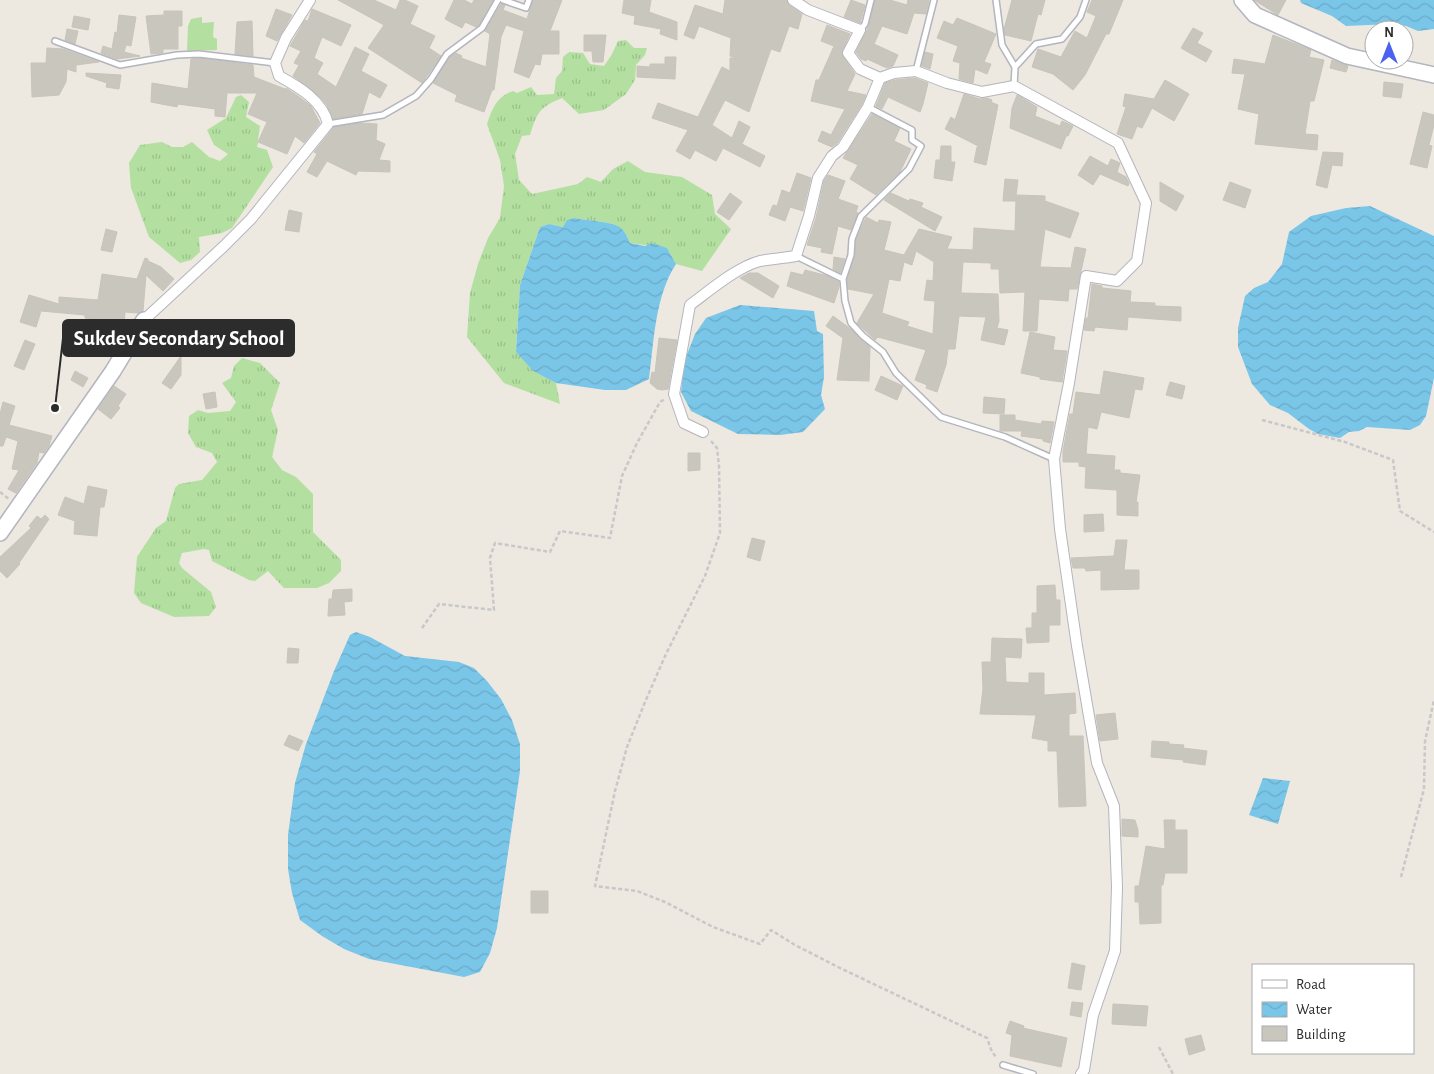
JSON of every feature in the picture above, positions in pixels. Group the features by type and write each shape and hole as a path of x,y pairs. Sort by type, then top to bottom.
{"street":[{"path":"0,533 113,371 144,320 251,219 328,124 326,113 297,86 280,76 275,63 286,38 310,0"},
{"path":"793,0 808,10 860,30 848,53 860,69 880,78 894,73 916,71 947,83 982,92 1014,86 1118,143 1146,203 1136,261 1118,281 1086,276 1069,383 1054,459 1060,529 1095,754 1114,806 1118,888 1115,951 1094,1015 1082,1074"},
{"path":"1242,0 1255,14 1347,56 1434,75"},
{"path":"703,432 684,422 674,394 690,305 736,273 759,262 796,256 810,216 818,178 832,156 843,147 868,106 880,78"}],"lane":[{"path":"328,124 383,115 416,96 431,79 447,54 482,28 498,0"},
{"path":"503,0 526,8 529,0"},
{"path":"860,30 865,24 871,0"},
{"path":"916,71 934,0"},
{"path":"996,0 1002,45 1016,67"},
{"path":"1014,86 1016,67 1036,44 1062,39 1080,16 1086,0"},
{"path":"55,41 120,65 177,55 199,54 275,63"},
{"path":"868,106 912,130 912,140 921,146 909,169 861,216 852,238 851,255 843,279 850,323 883,352 896,374 941,417 1005,437 1054,459"},
{"path":"796,256 843,279"},
{"path":"1003,1065 1033,1074"}],"path":[{"path":"422,628 439,604 494,610 490,558 495,543 550,552 560,532 610,538 622,476 637,443 660,402 674,394"},
{"path":"1262,420 1345,442 1393,460 1400,511 1434,532"},
{"path":"703,432 717,448 721,498 720,534 705,576 666,654 627,747 615,791 595,886 637,891 665,902 713,927 760,944 771,930 795,945 987,1038 992,1052 1003,1065"},
{"path":"1401,877 1424,789 1425,742 1434,700"},
{"path":"1159,1047 1173,1074"}],"green space":[{"path":"202,17 202,23 214,22 213,37 217,39 217,50 187,51 188,26 191,19"},
{"path":"626,40 634,48 647,48 645,55 636,65 635,80 626,94 604,110 579,114 562,98 540,111 530,135 522,136 515,154 519,180 532,194 578,184 587,177 601,182 613,169 628,161 645,172 682,177 712,195 715,214 731,229 702,271 676,264 667,248 630,243 623,230 613,224 575,218 563,227 549,224 540,227 520,285 516,351 533,371 556,383 560,404 504,383 467,337 470,293 488,238 500,218 504,186 500,160 487,124 496,104 507,93 513,91 517,93 531,87 537,95 554,94 556,78 562,71 563,57 569,52 583,53 590,64 604,66 618,41"},
{"path":"241,95 249,102 246,117 260,126 257,147 267,150 273,167 232,228 222,233 199,237 200,252 191,260 180,263 149,237 131,188 129,163 140,145 162,142 172,147 183,147 192,142 209,157 220,161 228,154 214,145 207,130 226,118 236,97"},
{"path":"242,358 260,363 280,383 271,410 278,430 272,457 282,470 296,477 313,494 313,532 341,560 341,571 329,583 317,588 284,588 268,571 255,581 249,580 212,561 209,550 204,549 182,553 179,563 182,568 211,592 216,607 209,616 174,617 141,603 134,593 137,557 156,528 166,521 175,488 179,484 202,480 217,462 212,453 196,447 188,433 189,416 198,410 208,413 230,411 236,402 222,383 231,378 234,366"}],"water":[{"path":"1300,0 1434,0 1434,29 1418,31 1414,29 1414,20 1364,20 1364,25 1346,26 1332,16 1301,3"},
{"path":"1370,206 1434,236 1434,378 1426,416 1420,425 1410,430 1367,427 1359,431 1349,432 1340,438 1318,434 1288,413 1270,405 1252,384 1238,347 1238,328 1245,296 1254,288 1268,282 1282,264 1289,232 1311,216 1346,208"},
{"path":"575,218 618,226 622,229 630,243 645,246 652,243 667,248 676,264 664,290 656,319 649,379 626,390 605,390 556,383 533,371 516,352 520,285 540,227 549,224 563,227 567,220"},
{"path":"740,305 814,311 817,331 823,334 824,377 821,395 825,409 803,432 780,435 738,434 691,411 681,392 684,362 695,334 706,318"},
{"path":"356,632 370,637 405,656 459,662 474,668 501,699 512,720 520,744 520,771 497,928 490,953 480,972 464,977 369,959 344,949 300,920 292,893 288,869 288,835 295,783 306,744 334,671 350,635"},
{"path":"1263,778 1290,781 1278,824 1249,815"}],"building":[{"path":"338,0 374,0 396,10 400,0 405,0 418,6 410,24 435,36 429,48 441,56 422,83 368,48 384,25"},
{"path":"454,0 464,0 472,4 474,0 493,0 479,25 476,27 465,22 462,28 445,19"},
{"path":"533,0 562,0 550,31 559,31 559,54 542,54 540,65 535,64 529,78 514,72 524,31 506,25 501,37 494,90 492,90 484,112 455,101 457,95 433,83 450,57 456,53 462,56 461,58 486,67 490,34 485,31 501,4 505,5 503,10 527,19"},
{"path":"624,0 651,0 649,12 677,22 677,40 660,34 661,29 634,24 635,16 622,13"},
{"path":"725,0 786,0 789,5 802,14 798,29 789,26 780,52 771,49 749,112 725,100 712,125 732,138 739,121 750,127 742,144 765,156 760,167 723,148 716,161 695,150 690,159 676,151 688,130 652,118 658,103 698,117 722,67 730,71 730,58 736,58 730,56 731,38 699,26 694,39 684,35 695,5 723,14"},
{"path":"851,0 865,5 860,23 844,17"},
{"path":"875,0 890,0 907,5 908,0 929,0 926,14 914,13 907,34 882,26 874,44 898,55 893,66 887,68 867,59 866,61 861,59 856,52 869,25"},
{"path":"1012,0 1045,0 1041,15 1038,14 1031,41 1005,35 1004,29"},
{"path":"1092,0 1123,0 1109,34 1106,34 1085,75 1073,90 1053,74 1032,67 1038,49 1061,57 1075,31 1087,38 1096,16 1087,12"},
{"path":"1254,0 1286,0 1278,15"},
{"path":"276,9 292,15 277,41 266,36"},
{"path":"312,9 351,25 341,46 322,37 314,58 323,63 317,74 336,87 355,47 369,54 361,71 387,85 380,98 369,92 362,114 333,119 327,105 320,97 293,76 299,65 294,63 301,51 290,46 305,20 308,21"},
{"path":"164,11 182,11 182,26 178,26 178,49 163,49 163,53 151,54 146,16 164,15"},
{"path":"119,15 136,17 131,46 126,45 124,52 140,56 117,59 101,53 103,46 112,49 115,32 117,33"},
{"path":"74,16 90,19 88,30 72,27"},
{"path":"957,18 996,34 984,62 991,64 987,74 975,69 973,83 959,79 960,63 953,61 958,46 937,38 944,21 953,25"},
{"path":"252,21 253,56 235,54 237,22"},
{"path":"827,25 850,34 841,53 855,74 847,91 866,95 838,142 832,147 818,141 822,131 831,135 845,109 811,101 816,80 819,80 834,46 821,41"},
{"path":"1193,28 1203,33 1197,43 1212,51 1206,62 1181,48"},
{"path":"67,29 78,31 75,44 65,40"},
{"path":"584,35 606,35 603,62 593,62 592,51 584,51"},
{"path":"1273,35 1311,50 1309,57 1324,60 1314,101 1310,101 1305,134 1318,135 1317,150 1255,144 1259,114 1238,109 1245,74 1232,73 1234,59 1265,64"},
{"path":"47,48 63,49 99,62 76,65 76,72 67,69 66,82 59,95 32,97 31,63 46,63"},
{"path":"925,52 933,54 930,69 922,66"},
{"path":"665,57 676,57 675,79 637,77 637,66 650,67 650,64 665,64"},
{"path":"199,58 253,65 254,77 286,88 298,96 311,106 320,123 304,143 295,136 287,154 258,142 267,122 248,114 257,93 227,93 225,117 215,116 215,109 178,104 177,107 151,102 152,83 188,89 191,59"},
{"path":"1332,60 1348,66 1346,72 1330,68"},
{"path":"86,73 121,75 119,89 106,87 107,83 86,76"},
{"path":"915,78 928,83 920,112 888,97 882,109 876,106 885,83"},
{"path":"1165,80 1189,94 1174,121 1152,108 1142,128 1137,126 1132,139 1117,134 1126,107 1123,106 1125,94 1154,99"},
{"path":"1384,82 1403,84 1401,98 1383,96"},
{"path":"964,94 980,99 987,98 998,105 986,165 974,162 977,147 980,147 945,129 951,117 955,120"},
{"path":"1017,95 1037,107 1035,116 1060,126 1062,121 1073,126 1068,136 1066,136 1061,149 1010,128 1012,108"},
{"path":"1423,112 1434,115 1434,125 1429,145 1432,146 1427,168 1410,164"},
{"path":"872,114 900,128 894,141 911,149 900,172 876,195 850,179 858,165 843,158"},
{"path":"360,123 377,124 376,140 385,144 379,160 390,161 390,172 358,171 356,175 327,161 317,177 307,172 317,154 314,152 334,127"},
{"path":"941,146 951,146 951,162 955,162 952,181 934,178 936,160 940,160"},
{"path":"1323,152 1343,153 1342,166 1332,165 1327,188 1316,185"},
{"path":"1090,156 1108,166 1111,159 1120,163 1117,172 1126,177 1129,183 1128,186 1100,174 1093,185 1078,175"},
{"path":"797,173 811,178 803,211 790,207 785,221 769,215 773,205 777,206 782,190 790,193"},
{"path":"828,175 845,181 838,199 858,206 856,212 858,213 851,230 838,226 832,254 821,252 822,248 807,245 816,218 824,181"},
{"path":"1005,179 1018,180 1016,195 1045,196 1045,201 1079,213 1070,238 1045,229 1040,267 1071,268 1075,247 1086,249 1077,289 1069,289 1068,301 1039,299 1037,331 1023,331 1025,292 1000,293 999,269 991,269 991,263 963,262 961,293 998,294 999,321 997,328 1008,330 1004,345 981,340 986,317 959,316 955,349 948,349 946,365 937,392 926,388 927,385 915,380 926,350 878,337 875,340 857,323 874,294 848,289 847,280 855,256 856,240 866,217 878,223 879,220 891,222 884,250 904,255 919,229 952,237 947,249 973,250 974,228 1015,231 1016,201 1003,201","holes":["916,251 934,262 933,281 927,280 924,300 935,301 933,334 907,326 909,322 882,313 889,279 900,281 904,262 912,265"]},
{"path":"1160,182 1184,196 1176,211 1160,201"},
{"path":"1230,182 1251,190 1245,208 1223,200"},
{"path":"730,193 742,202 729,220 717,212"},
{"path":"891,193 909,201 910,199 923,203 921,207 942,217 935,231 884,200"},
{"path":"289,210 302,213 299,232 285,230"},
{"path":"106,229 117,232 112,252 101,250"},
{"path":"834,257 845,259 840,273 833,269"},
{"path":"145,258 161,267 174,279 163,291 146,275 143,311 138,313 125,312 124,326 109,325 109,321 85,318 85,315 41,311 36,327 20,322 29,295 59,304 59,297 98,300 102,274 137,279"},
{"path":"805,270 828,276 839,282 834,303 787,286 791,272 803,275"},
{"path":"749,273 758,273 779,286 773,298 740,278"},
{"path":"1092,284 1102,286 1102,288 1131,291 1130,302 1155,303 1155,306 1181,307 1181,321 1128,317 1127,330 1095,327 1094,331 1084,330 1086,318 1088,318"},
{"path":"833,316 870,347 869,381 837,380 843,338 826,326"},
{"path":"1030,332 1055,337 1053,350 1067,351 1062,382 1040,379 1040,377 1021,373"},
{"path":"659,338 677,340 668,389 662,390 657,389 650,383 652,372 655,373"},
{"path":"25,340 35,344 24,370 14,366"},
{"path":"181,356 181,375 171,389 162,383"},
{"path":"75,371 88,378 83,387 71,380"},
{"path":"1104,371 1144,378 1142,390 1135,389 1129,418 1101,412 1097,429 1088,427 1086,454 1115,456 1114,470 1120,470 1120,473 1140,475 1136,502 1138,502 1138,516 1117,515 1117,490 1085,488 1086,467 1079,466 1079,462 1063,462 1063,451 1070,414 1073,414 1076,392 1100,395"},
{"path":"881,376 903,386 897,400 875,390"},
{"path":"1170,382 1185,386 1182,399 1166,395"},
{"path":"114,386 126,394 118,406 120,408 111,419 98,409"},
{"path":"215,392 217,407 206,409 203,394"},
{"path":"984,397 1005,399 1004,414 983,413"},
{"path":"3,402 15,406 9,425 52,436 49,446 44,453 39,452 37,463 16,493 8,489 19,470 12,469 18,441 6,437 3,446 0,446 0,414"},
{"path":"1000,415 1015,415 1015,420 1041,424 1042,421 1054,422 1050,443 1043,441 1043,439 1021,436 1022,431 1000,431"},
{"path":"688,453 700,453 700,470 688,471"},
{"path":"88,486 107,490 104,507 100,507 97,536 74,534 75,521 58,515 65,497 84,504"},
{"path":"1103,514 1104,531 1084,532 1084,515"},
{"path":"45,515 49,519 20,564 7,578 0,571 0,557 31,528 29,526 37,516 41,519"},
{"path":"752,538 765,541 760,561 747,557"},
{"path":"1116,540 1127,540 1124,570 1139,570 1139,589 1101,590 1101,570 1086,571 1085,568 1073,568 1071,558 1114,556"},
{"path":"1055,585 1056,600 1060,600 1060,625 1049,625 1049,642 1027,643 1026,628 1032,628 1032,613 1037,613 1037,586"},
{"path":"352,589 352,601 344,602 345,615 328,616 329,599 332,599 333,590"},
{"path":"992,638 1022,639 1021,658 1005,657 1006,682 1029,683 1029,673 1044,673 1044,695 1075,693 1076,713 1069,714 1069,736 1083,736 1086,806 1059,807 1057,751 1048,751 1048,741 1032,738 1036,715 980,714 983,689 982,662 991,662"},
{"path":"288,648 299,649 298,663 287,663"},
{"path":"1115,713 1118,739 1100,741 1096,715"},
{"path":"289,735 303,741 298,751 284,745"},
{"path":"1152,741 1169,742 1169,744 1184,745 1183,748 1207,751 1205,765 1183,762 1184,760 1151,757"},
{"path":"1122,819 1135,820 1138,837 1122,836"},
{"path":"1164,820 1175,820 1175,830 1187,830 1187,873 1165,873 1163,885 1161,885 1161,923 1140,924 1139,902 1135,902 1135,886 1139,886 1146,846 1165,849"},
{"path":"531,891 548,891 548,913 531,913"},
{"path":"1072,963 1085,966 1081,990 1068,988"},
{"path":"1072,1002 1083,1003 1081,1017 1070,1015"},
{"path":"1113,1004 1148,1006 1146,1026 1112,1024"},
{"path":"1010,1021 1024,1026 1023,1028 1067,1038 1061,1067 1010,1056 1012,1035 1006,1033"},
{"path":"1201,1035 1205,1050 1189,1055 1185,1039"}],"place":[{"name":"Sukdev Secondary School","path":"55,408"}]}
